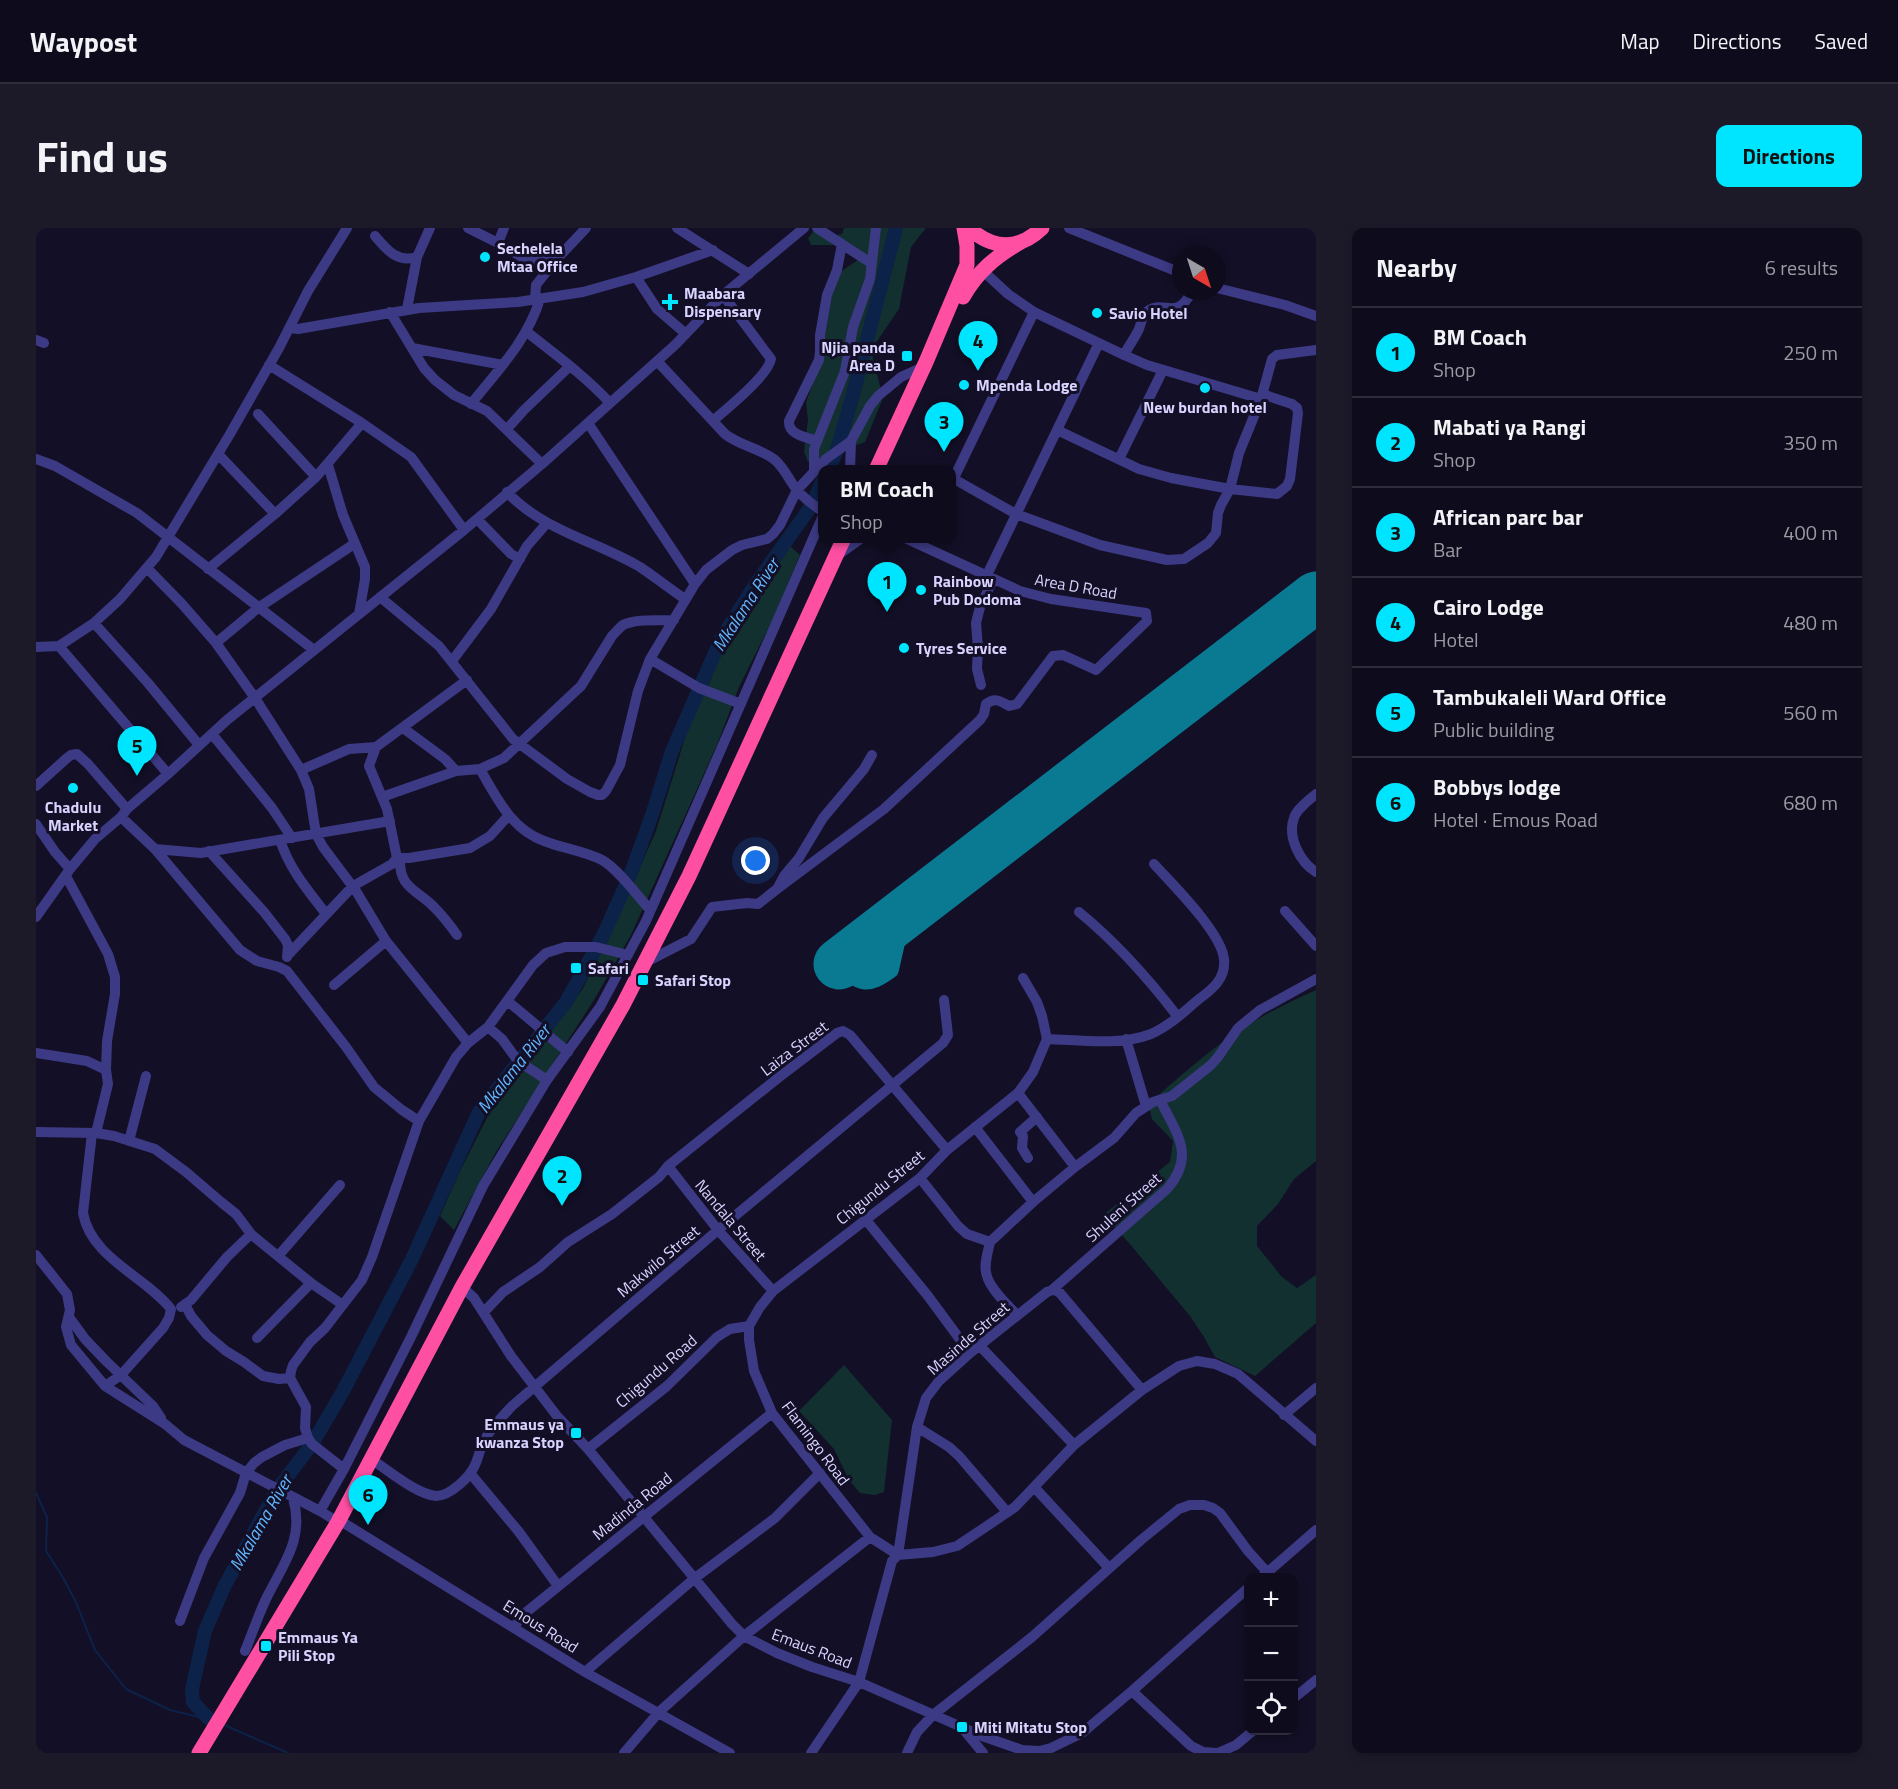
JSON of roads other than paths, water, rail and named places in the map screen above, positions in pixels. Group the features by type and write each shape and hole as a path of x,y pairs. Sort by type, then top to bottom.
{"highway":[{"path":"879,465 925,365 967,265 964,228"},
{"path":"969,228 979,237 992,243 1007,245 1021,242"},
{"path":"925,365 971,282 998,255 1032,237 1042,228"},
{"path":"198,1753 338,1521 462,1287 572,1097 646,962 689,876 842,543"}],"street":[{"path":"36,647 59,646 94,623 120,599 147,568 168,538 218,454 308,291 347,228"},
{"path":"407,309 417,257 430,228"},
{"path":"468,228 525,259 542,276"},
{"path":"498,243 504,228"},
{"path":"471,404 510,358 527,332 537,299 536,285 586,228"},
{"path":"677,228 749,274"},
{"path":"36,917 95,838 227,720 464,530 542,464 686,334 723,295 804,228"},
{"path":"817,228 872,263"},
{"path":"814,472 814,450 845,371 853,327 870,279 876,228"},
{"path":"1069,228 1172,269"},
{"path":"375,236 395,256 402,259 417,257"},
{"path":"817,441 791,432 789,421 819,360 820,335 827,295 837,270 842,244"},
{"path":"289,328 298,329 407,309 537,299 584,292 636,277 713,250"},
{"path":"525,259 555,261"},
{"path":"982,270 1008,294 1034,312 1124,355 1163,370 1297,408 1298,419 1290,479 1287,486 1277,494 1230,489 1139,469 1057,430"},
{"path":"636,277 657,309 686,334"},
{"path":"1226,290 1285,305 1316,316"},
{"path":"712,421 750,388 770,365 771,359 723,295"},
{"path":"1124,355 1148,310 1156,307 1169,310 1181,306 1187,300"},
{"path":"390,312 424,368 435,380 454,395 487,411 542,464"},
{"path":"956,475 1034,312"},
{"path":"527,332 562,358 610,404"},
{"path":"981,685 977,669 976,623 989,578 1016,514 1099,343"},
{"path":"412,348 503,365"},
{"path":"956,483 1016,514 1100,545 1167,560 1184,559 1208,543 1216,533 1221,505 1230,489 1239,453 1274,356 1316,350"},
{"path":"657,361 712,421 735,442 773,459 787,472 797,490 818,509"},
{"path":"269,365 362,423 411,457 464,530"},
{"path":"850,465 852,441 870,405 901,377 925,365"},
{"path":"507,429 570,366"},
{"path":"1119,459 1163,370"},
{"path":"258,414 316,477"},
{"path":"208,568 275,514 316,477 362,423"},
{"path":"588,423 695,584"},
{"path":"820,465 852,441"},
{"path":"218,454 237,471 275,514"},
{"path":"36,459 55,466 137,513 314,650"},
{"path":"328,465 366,573 359,614"},
{"path":"380,597 439,646 519,744 567,779 590,792 602,795 620,765 638,691 650,659 685,599 706,570 732,550 766,539 773,534 780,525 797,490 818,468"},
{"path":"507,492 547,523 640,567 685,599"},
{"path":"477,519 511,554 520,559"},
{"path":"452,661 490,609 527,546 547,523"},
{"path":"320,1511 344,1469 411,1337 483,1186 547,1080 597,1012 628,955 650,910 818,527"},
{"path":"836,557 855,543"},
{"name":"Area D Road","path":"777,889 884,809 980,720 986,704 992,699 1009,706 1017,704 1053,656 1063,655 1096,670 1148,621 1146,612 1036,596 989,578 921,543"},
{"path":"216,643 258,608 354,544"},
{"path":"147,568 216,643 255,698 301,770 309,789 316,834 353,886 386,941 468,1043"},
{"path":"382,797 456,771 480,769 504,758 581,686 612,636 619,629 636,622 674,620"},
{"path":"94,623 199,745"},
{"path":"59,646 168,774"},
{"path":"650,659 699,688 741,704"},
{"path":"301,770 349,749 376,747 466,680"},
{"path":"403,728 445,759 456,771"},
{"path":"212,734 272,808 292,838"},
{"path":"376,747 369,766 390,820 404,881 431,904 457,935"},
{"path":"36,786 67,758 77,754 88,764 124,813 240,950 257,961 287,971 374,1087 419,1121"},
{"path":"646,962 691,939 712,907 758,904 777,889 823,818 864,769 872,755"},
{"path":"480,769 508,816 532,836 605,862 650,910"},
{"path":"1316,794 1294,817 1292,831 1295,846 1316,872"},
{"path":"288,955 353,886 392,864 398,858 470,848 490,836 508,816"},
{"path":"155,849 201,853 390,820"},
{"path":"36,824 68,873 108,954 115,977 115,994 107,1041 108,1084 94,1133 83,1213 85,1224 93,1238 111,1256 171,1309"},
{"path":"280,840 292,870 326,914"},
{"path":"209,851 285,939 288,945 287,971"},
{"path":"1023,978 1037,1002 1047,1039 1126,1039 1151,1034 1169,1024 1214,988 1222,975 1224,959 1212,933 1154,864"},
{"path":"1285,911 1316,946"},
{"path":"1079,912 1134,964 1178,1017"},
{"path":"334,985 386,941"},
{"path":"344,1469 312,1444 308,1438 305,1428 306,1407 290,1378 293,1365 362,1280 419,1121 456,1057 468,1043 488,1027 533,964 546,953 565,946 596,947 628,955"},
{"path":"1017,1316 987,1276 990,1242 1033,1202 1114,1138 1146,1106 1176,1093 1211,1065 1238,1028 1260,1010 1316,979"},
{"name":"Makwilo Street","path":"371,1459 412,1486 434,1495 443,1495 449,1491 476,1465 485,1438 512,1406 946,1039 948,1031 944,1000"},
{"path":"507,1001 568,1052"},
{"path":"488,1027 502,1039 518,1061 547,1080"},
{"name":"Laiza Street","path":"484,1312 503,1292 540,1267 568,1242 612,1214 659,1177 668,1166 837,1033 843,1031 850,1035 947,1150"},
{"name":"Chigundu Street","path":"749,1326 773,1291 920,1178 947,1150 1018,1093 1033,1072 1047,1039"},
{"path":"1126,1039 1146,1106"},
{"path":"36,1053 87,1061 106,1070"},
{"path":"129,1141 147,1076"},
{"path":"1018,1093 1075,1167"},
{"name":"Shuleni Street","path":"1052,1290 1175,1180 1181,1168 1183,1156 1181,1145 1160,1100"},
{"path":"1028,1158 1022,1148 1023,1136 1020,1132 1037,1117"},
{"path":"975,1128 1033,1202"},
{"path":"36,1132 94,1133 155,1149 236,1214 250,1234 311,1283 343,1305"},
{"name":"Nandala Street","path":"668,1166 718,1230 773,1291"},
{"path":"920,1178 958,1226 967,1234 990,1242"},
{"path":"279,1255 340,1185"},
{"path":"866,1220 928,1296 970,1353"},
{"path":"171,1309 185,1304 250,1234"},
{"path":"36,1255 67,1294 70,1310 66,1327 71,1346 105,1386 165,1424"},
{"path":"256,1338 311,1283"},
{"name":"Emaus Road","path":"462,1287 474,1298 505,1347 557,1416 588,1449 744,1636 777,1653 859,1682 964,1730 1022,1750 1040,1751 1082,1733 1244,1592"},
{"path":"1052,1290 1060,1293 1142,1390"},
{"name":"Masinde Street","path":"811,1753 859,1682 892,1561 898,1555 922,1406 932,1389 970,1353 1052,1290"},
{"path":"185,1304 191,1316 207,1335 226,1351 263,1376 290,1378"},
{"path":"105,1386 121,1375 163,1328 170,1318 171,1309"},
{"path":"69,1317 85,1339 153,1406 165,1424"},
{"name":"Flamingo Road","path":"749,1326 754,1371 772,1413 870,1537 898,1555"},
{"name":"Chigundu Road","path":"588,1449 666,1386 717,1337 730,1329 749,1326"},
{"path":"979,1345 1074,1445"},
{"path":"898,1555 933,1552 957,1546 1015,1507 1074,1445 1142,1390 1179,1365 1197,1361 1215,1364 1238,1374 1316,1441"},
{"path":"1284,1415 1316,1388"},
{"name":"Madinda Road","path":"514,1627 524,1614 772,1413"},
{"name":"Emous Road","path":"165,1424 184,1440 338,1521 585,1671 730,1753"},
{"path":"917,1427 959,1456 1007,1512"},
{"path":"180,1621 204,1558 240,1493 246,1473 262,1457 285,1445 308,1438"},
{"path":"470,1473 519,1532 558,1586"},
{"path":"585,1671 694,1578 775,1518 820,1473"},
{"path":"1035,1488 1109,1568"},
{"path":"245,1651 264,1602 293,1545 297,1522 293,1498"},
{"path":"907,1753 917,1732 933,1715 1032,1637 1179,1509 1198,1505 1213,1508 1220,1513 1263,1573"},
{"path":"1266,1573 1316,1530"},
{"path":"624,1753 660,1712 744,1636 870,1537"},
{"path":"1298,1694 1316,1680"},
{"path":"1132,1691 1191,1746 1203,1752 1217,1753 1236,1745 1249,1735"},
{"path":"964,1730 983,1753"}],"waterway":[{"name":"Mkalama River","path":"830,465 852,398 896,228"},
{"name":"Mkalama River","path":"208,1718 193,1702 192,1689 205,1631 224,1587 277,1490 312,1444 342,1393 412,1259 479,1112 566,1002 603,936 631,873 672,751 721,639 755,585 812,505 818,491"},
{"path":"36,1493 47,1517 46,1551 75,1600 95,1650 126,1689 170,1710 211,1720"},
{"path":"222,1724 288,1753"}],"place":[{"name":"Sechelela Mtaa Office","path":"485,257"},
{"name":"Maabara Dispensary","path":"670,302"},
{"name":"Savio Hotel","path":"1097,313"},
{"name":"Njia panda Area D","path":"907,356"},
{"name":"Cairo Lodge","path":"978,371"},
{"name":"Mpenda Lodge","path":"964,385"},
{"name":"New burdan hotel","path":"1205,388"},
{"name":"African parc bar","path":"944,452"},
{"name":"Rainbow Pub Dodoma","path":"921,590"},
{"name":"BM Coach","path":"887,612"},
{"name":"Tyres Service","path":"904,648"},
{"name":"Tambukaleli Ward Office","path":"137,776"},
{"name":"Chadulu Market","path":"73,788"},
{"name":"Safari","path":"576,968"},
{"name":"Safari Stop","path":"643,980"},
{"name":"Mabati ya Rangi","path":"562,1206"},
{"name":"Emmaus ya kwanza Stop","path":"576,1433"},
{"name":"Bobbys lodge","path":"368,1525"},
{"name":"Emmaus Ya Pili Stop","path":"266,1646"},
{"name":"Miti Mitatu Stop","path":"962,1727"}]}
